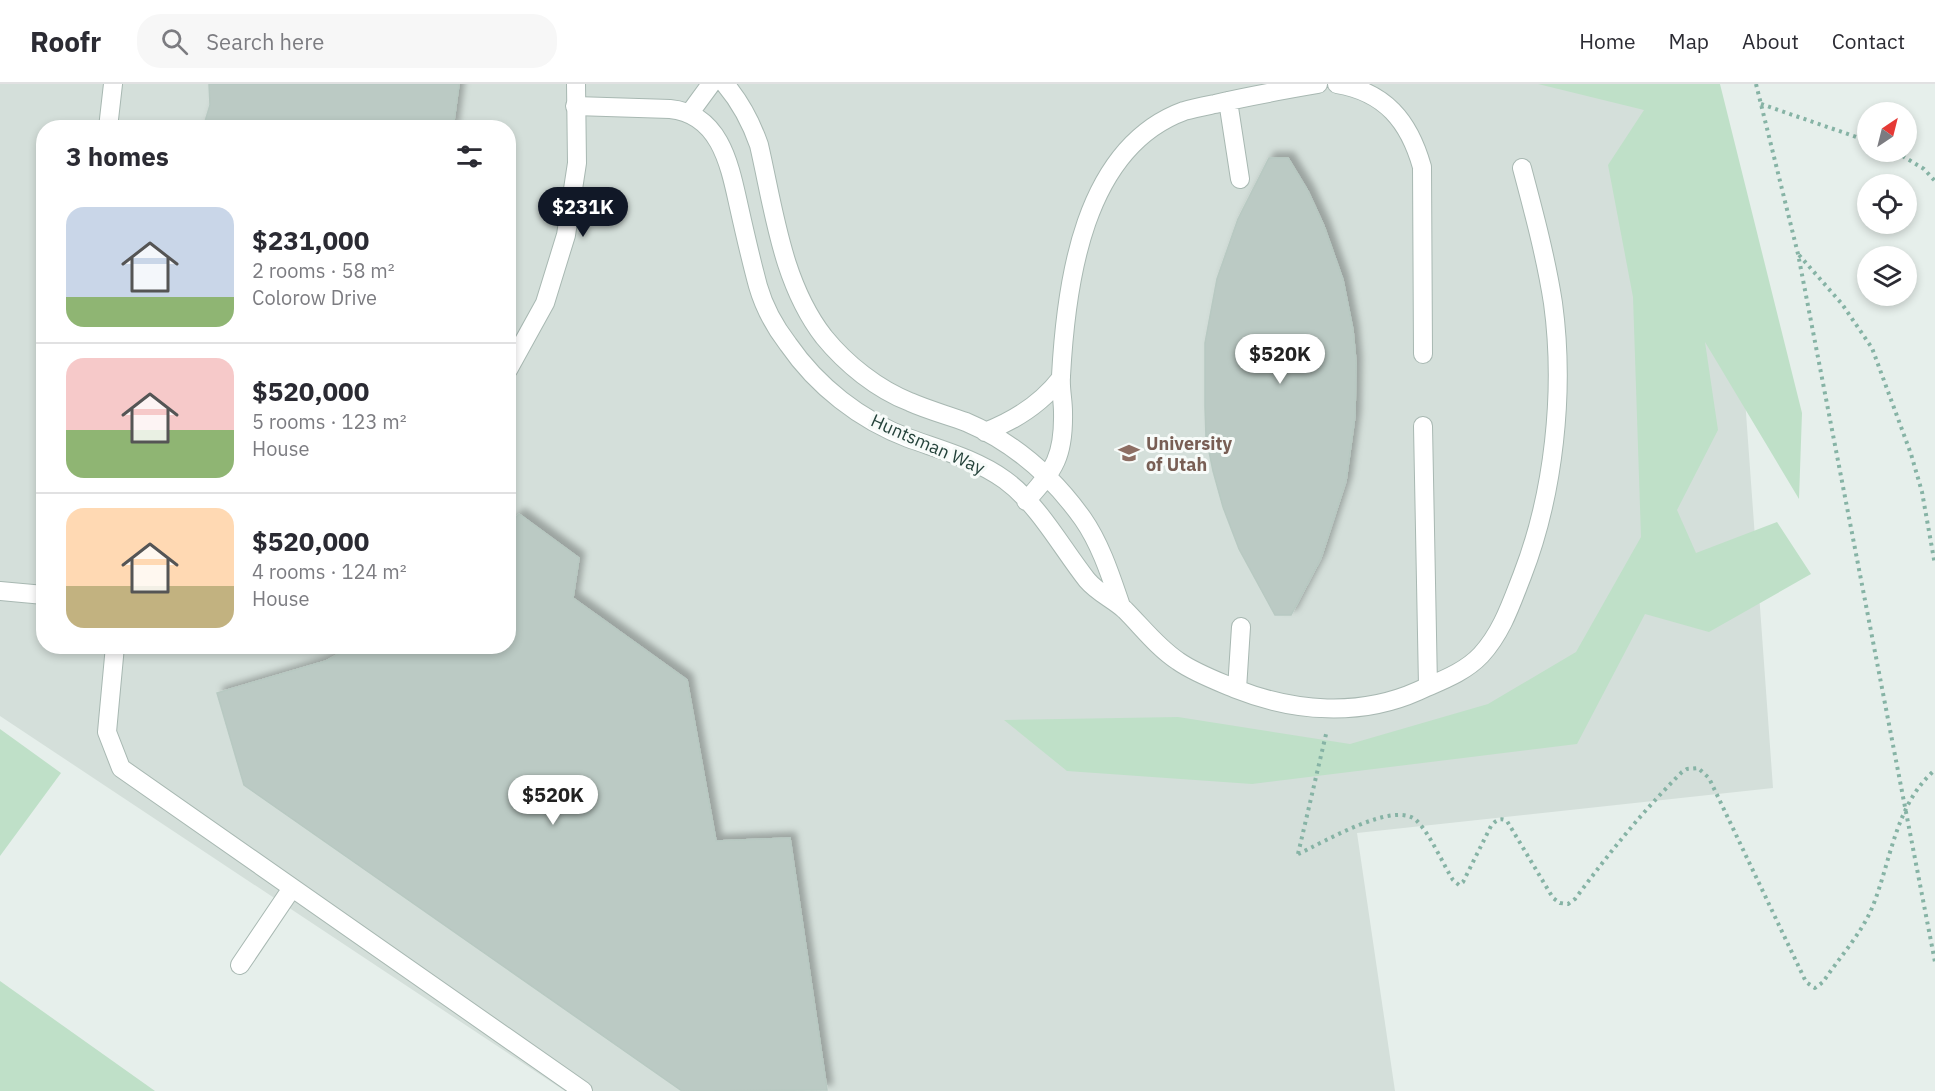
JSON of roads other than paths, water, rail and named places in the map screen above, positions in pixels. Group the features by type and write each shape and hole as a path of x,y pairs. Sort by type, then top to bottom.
{"street":[{"path":"109,120 113,84"},
{"path":"516,356 545,303 566,235 577,163 576,84"},
{"path":"689,114 711,84"},
{"name":"Huntsman Way","path":"725,84 744,108 753,127 788,266 799,296 824,336 866,377 894,395 964,421 985,432 1012,447 1047,477 1084,520 1104,558 1121,606"},
{"path":"1026,501 1047,477 1059,457 1063,440 1061,378 1068,301 1079,245 1093,205 1111,170 1134,142 1159,124 1184,111 1318,84"},
{"path":"1337,84 1354,87 1380,100 1402,120 1416,145 1422,167 1423,354"},
{"path":"1228,101 1240,179"},
{"name":"Huntsman Way","path":"575,106 670,109 689,114 708,128 724,149 728,160 760,292 776,327 802,363 825,387 862,415 898,434 982,466 1001,477 1026,501 1091,585 1106,598 1121,606 1143,630 1179,662 1237,689 1267,700 1298,707 1332,709 1389,702 1461,672 1481,655 1504,623 1529,558 1544,504 1557,401 1557,350 1545,260 1522,168"},
{"path":"985,432 1012,420 1044,399 1061,378"},
{"path":"1423,426 1428,686"},
{"path":"0,591 36,594"},
{"path":"1237,689 1241,627"},
{"path":"114,654 107,732 122,768 583,1091"},
{"path":"240,965 292,888"}],"place":[{"name":"University of Utah","path":"1129,453"}]}
